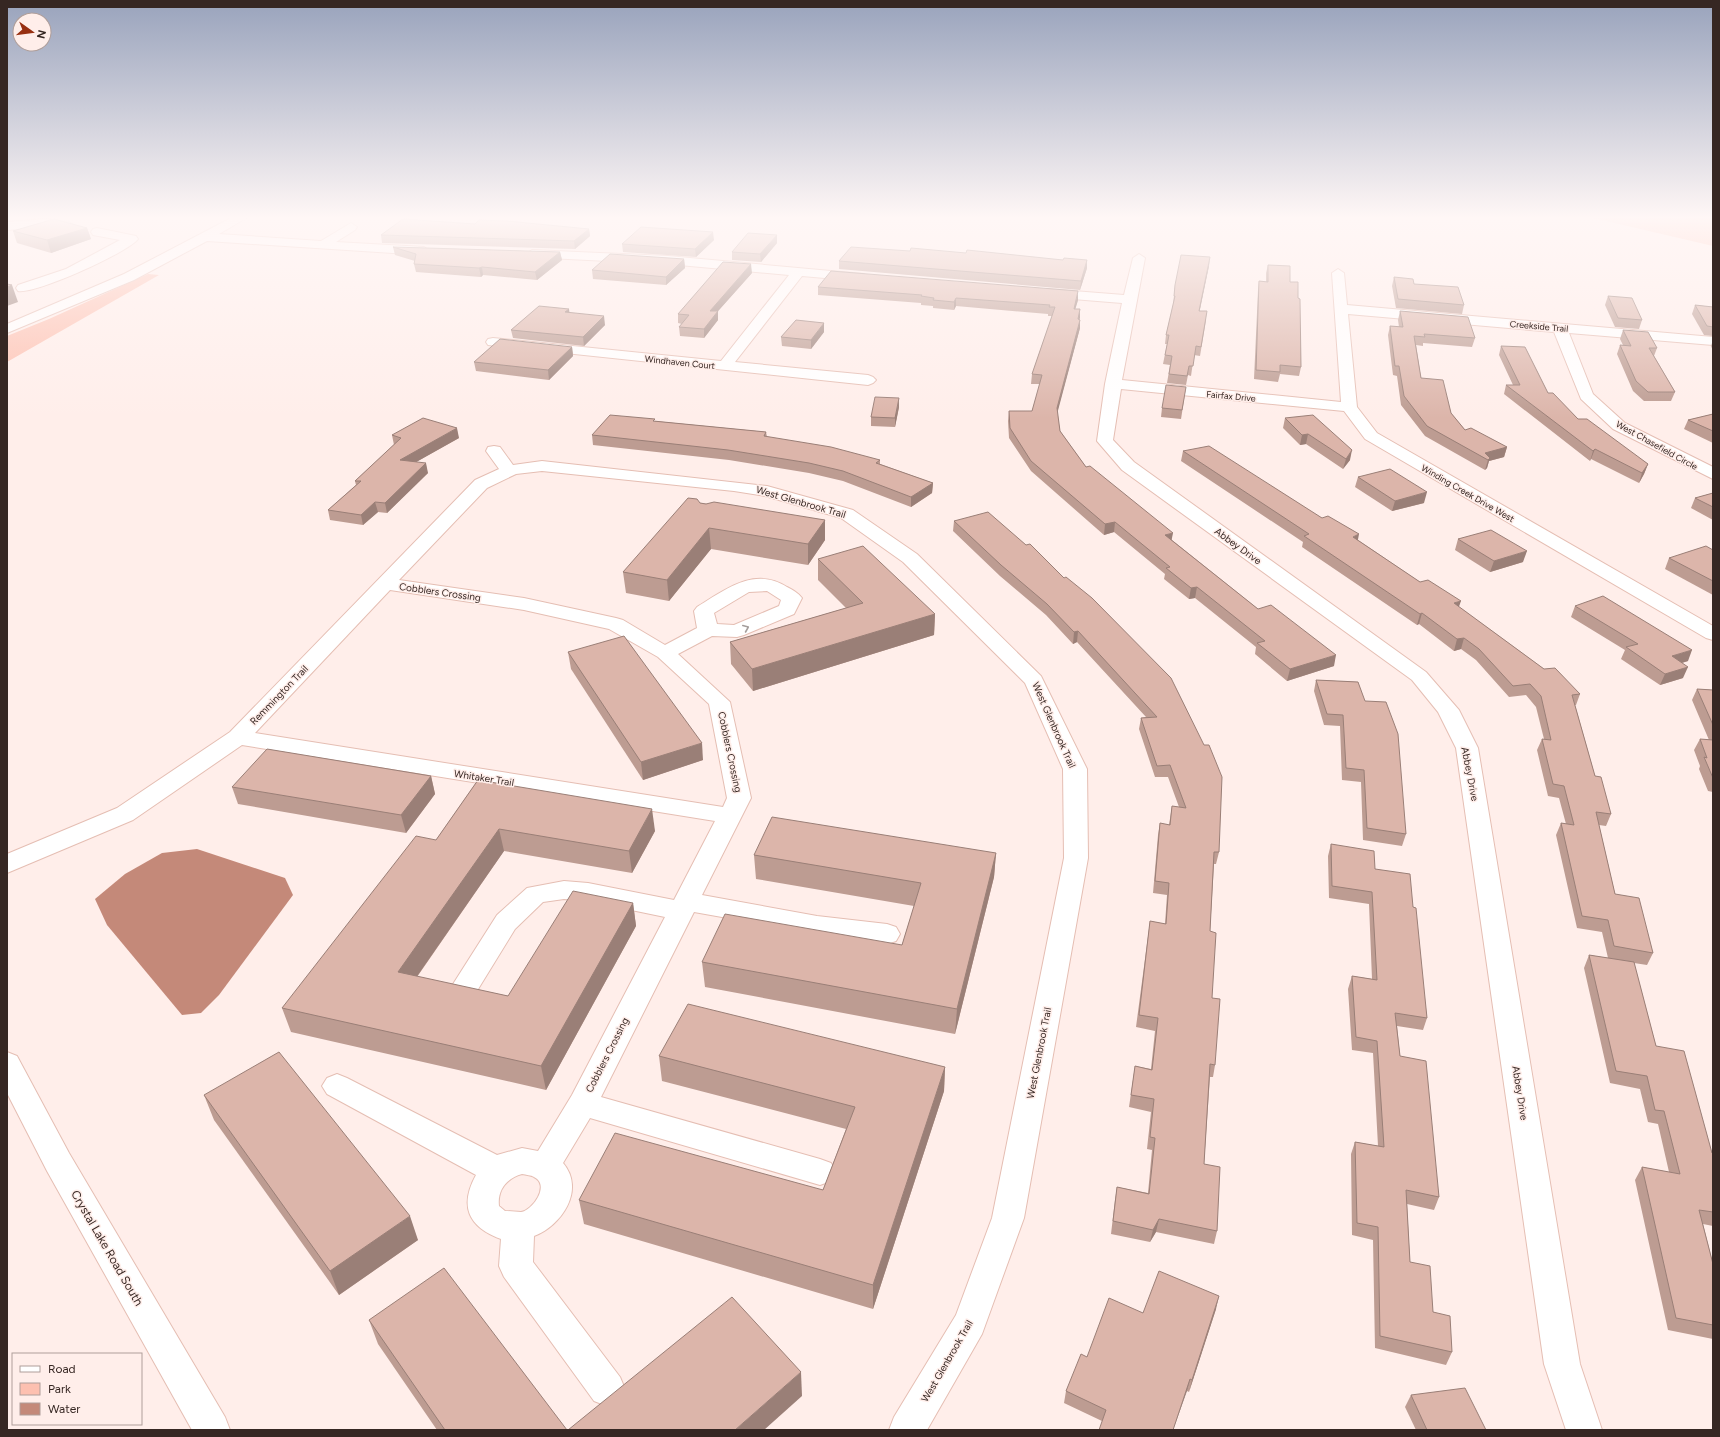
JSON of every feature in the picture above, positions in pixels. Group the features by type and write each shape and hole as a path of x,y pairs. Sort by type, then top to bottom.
{"street":[{"path":"23,288 35,284"},
{"path":"103,284 109,286"},
{"path":"7,329 113,284"},
{"path":"724,366 789,284"},
{"name":"Abbey Drive","path":"1133,284 1113,384 1106,441 1128,466 1419,676 1448,710 1467,748 1562,1364 1584,1430"},
{"path":"1339,284 1349,407"},
{"path":"1036,292 1129,299"},
{"name":"Creekside Trail","path":"1341,309 1713,341"},
{"name":"West Chasefield Circle","path":"1560,328 1586,396 1619,426 1713,474"},
{"name":"Windhaven Court","path":"493,342 868,380"},
{"name":"Fairfax Drive","path":"1113,384 1349,407"},
{"name":"Winding Creek Drive West","path":"1349,407 1371,436 1713,634"},
{"path":"494,451 509,471"},
{"name":"West Glenbrook Trail","path":"509,471 527,467 542,466 779,502 847,514 910,558 1034,680 1075,769 1076,858 1008,1218 970,1323 907,1430"},
{"name":"Remmington Trail","path":"7,864 125,814 238,737 481,484 509,471"},
{"name":"Cobblers Crossing","path":"386,584 524,604 616,624 665,652 719,702 739,798 582,1104 545,1166"},
{"path":"665,652 708,630"},
{"name":"Whitaker Trail","path":"238,737 730,816"},
{"path":"462,992 506,922 536,894 564,890 588,892 887,934"},
{"name":"Crystal Lake Road South","path":"7,1064 58,1162 212,1430"},
{"path":"337,1086 498,1171"},
{"path":"582,1104 820,1172"},
{"path":"522,1161 534,1162 545,1166 553,1172 557,1181 557,1191 555,1201 538,1219 518,1225 503,1225 492,1220 484,1212 481,1202 483,1191 489,1180 498,1171 510,1164 522,1161"},
{"path":"518,1225 516,1266 537,1296 608,1388"}],"green space":[{"path":"126,284 143,284 7,362 7,336 49,319"}],"water":[{"path":"197,849 285,878 293,895 219,995 201,1013 182,1015 107,925 95,899 125,874 162,853"}],"building":[{"path":"704,284 734,284 710,311 718,311 704,329 679,327 689,315 678,314"},
{"path":"820,284 992,284 1078,291 1074,309 1080,309 1078,319 1080,320 1057,408 1060,431 1086,467 1090,466 1173,533 1165,535 1258,609 1271,605 1336,655 1290,669 1257,643 1265,641 1197,587 1191,588 1166,568 1170,567 1115,522 1105,524 1031,461 1010,428 1009,411 1032,411 1042,375 1032,374 1055,307 1049,307 1050,305 956,298 954,302 933,300 934,298 921,296 922,295 818,287"},
{"path":"1204,284 1199,311 1207,311 1201,347 1196,346 1193,366 1189,366 1187,376 1169,374 1172,356 1165,355 1169,335 1166,335 1175,296 1175,285"},
{"path":"1259,284 1298,284 1298,298 1300,299 1301,367 1280,365 1280,372 1256,370"},
{"path":"1395,284 1458,287 1464,305 1398,299"},
{"path":"1608,296 1632,298 1642,320 1618,318"},
{"path":"1695,305 1713,307 1713,327 1707,326"},
{"path":"539,306 569,309 565,312 604,316 583,337 511,330"},
{"path":"1400,311 1468,317 1475,338 1424,334 1425,337 1414,336 1421,378 1443,380 1451,413 1465,430 1471,428 1507,447 1485,453 1490,458 1488,460 1427,426 1404,396 1399,366 1395,366 1390,326 1403,327"},
{"path":"796,320 824,323 811,340 781,337"},
{"path":"1623,330 1648,332 1657,348 1649,348 1675,392 1648,392 1636,381 1620,345 1631,346"},
{"path":"500,339 572,347 548,370 474,362"},
{"path":"1501,346 1525,347 1548,393 1553,393 1578,419 1587,419 1648,464 1642,473 1595,449 1593,451 1506,385 1520,385"},
{"path":"1166,385 1186,387 1182,410 1162,408"},
{"path":"875,397 899,398 895,418 871,417"},
{"path":"1713,414 1713,431 1688,420"},
{"path":"610,415 655,419 653,421 766,432 764,436 831,447 880,460 876,463 933,483 911,497 843,471 809,463 728,450 592,435"},
{"path":"1313,415 1352,450 1346,459 1308,434 1302,435 1285,418"},
{"path":"423,418 457,428 400,460 426,463 385,503 375,502 361,515 328,510 361,481 355,481 401,438 392,435"},
{"path":"1209,446 1322,518 1328,516 1359,534 1353,537 1420,582 1428,580 1461,601 1454,603 1544,669 1555,668 1580,694 1572,695 1595,776 1601,777 1611,814 1596,812 1615,894 1639,898 1653,953 1614,946 1608,920 1582,916 1561,823 1574,825 1564,786 1553,784 1542,739 1551,740 1541,696 1530,684 1513,686 1479,649 1464,638 1457,639 1422,613 1420,614 1304,536 1309,534 1183,451"},
{"path":"1390,469 1427,492 1395,501 1358,477"},
{"path":"1713,493 1713,507 1695,498"},
{"path":"688,498 697,499 700,503 706,504 714,502 825,520 808,544 709,528 667,580 623,572"},
{"path":"988,512 1026,545 1030,544 1064,578 1066,577 1092,598 1171,678 1204,745 1209,745 1222,777 1219,852 1214,852 1210,931 1216,933 1212,998 1220,999 1215,1065 1210,1064 1204,1164 1220,1167 1217,1231 1159,1219 1153,1230 1113,1221 1117,1187 1149,1194 1155,1138 1150,1137 1154,1099 1131,1095 1135,1066 1152,1070 1158,1018 1139,1015 1150,921 1166,924 1169,883 1155,881 1160,823 1170,825 1172,806 1186,808 1170,765 1157,766 1141,718 1157,717 1078,631 1074,632 1047,604 1001,565 954,521"},
{"path":"1491,530 1527,551 1494,561 1458,539"},
{"path":"863,546 935,614 752,669 730,642 863,603 818,559"},
{"path":"1706,546 1713,550 1713,581 1669,558"},
{"path":"1603,596 1692,650 1672,656 1688,667 1665,674 1626,647 1638,644 1575,606"},
{"path":"624,636 702,743 641,762 568,652"},
{"path":"1316,680 1358,682 1365,701 1386,702 1398,734 1406,834 1367,828 1364,770 1346,768 1343,715 1327,714"},
{"path":"1697,689 1713,690 1713,725"},
{"path":"1700,739 1713,740 1713,778 1704,757 1707,758"},
{"path":"267,749 431,776 401,815 232,787"},
{"path":"478,780 652,809 629,851 499,829 398,972 508,996 573,891 633,903 541,1066 282,1008 416,836 436,840"},
{"path":"772,817 996,853 957,1009 702,962 725,914 902,945 921,883 754,855"},
{"path":"1331,844 1374,851 1375,869 1410,874 1413,907 1416,908 1427,1018 1395,1013 1400,1056 1426,1061 1439,1197 1406,1190 1410,1262 1430,1266 1433,1312 1450,1316 1452,1352 1380,1336 1378,1227 1357,1223 1355,1142 1384,1147 1377,1041 1356,1037 1352,976 1377,980 1372,892 1332,886"},
{"path":"1589,955 1634,962 1656,1046 1684,1051 1713,1153 1713,1212 1699,1210 1713,1264 1713,1325 1676,1318 1642,1167 1680,1174 1664,1111 1655,1110 1647,1076 1616,1071"},
{"path":"688,1004 945,1067 873,1285 579,1200 615,1133 823,1190 855,1107 659,1056"},
{"path":"279,1052 410,1216 330,1271 204,1095"},
{"path":"444,1268 567,1430 445,1430 369,1320"},
{"path":"1159,1271 1219,1296 1192,1380 1190,1379 1173,1430 1099,1430 1106,1410 1066,1391 1081,1354 1087,1357 1109,1298 1143,1313"},
{"path":"732,1297 801,1372 735,1430 568,1430"},
{"path":"1465,1388 1486,1430 1427,1430 1411,1395"}]}
